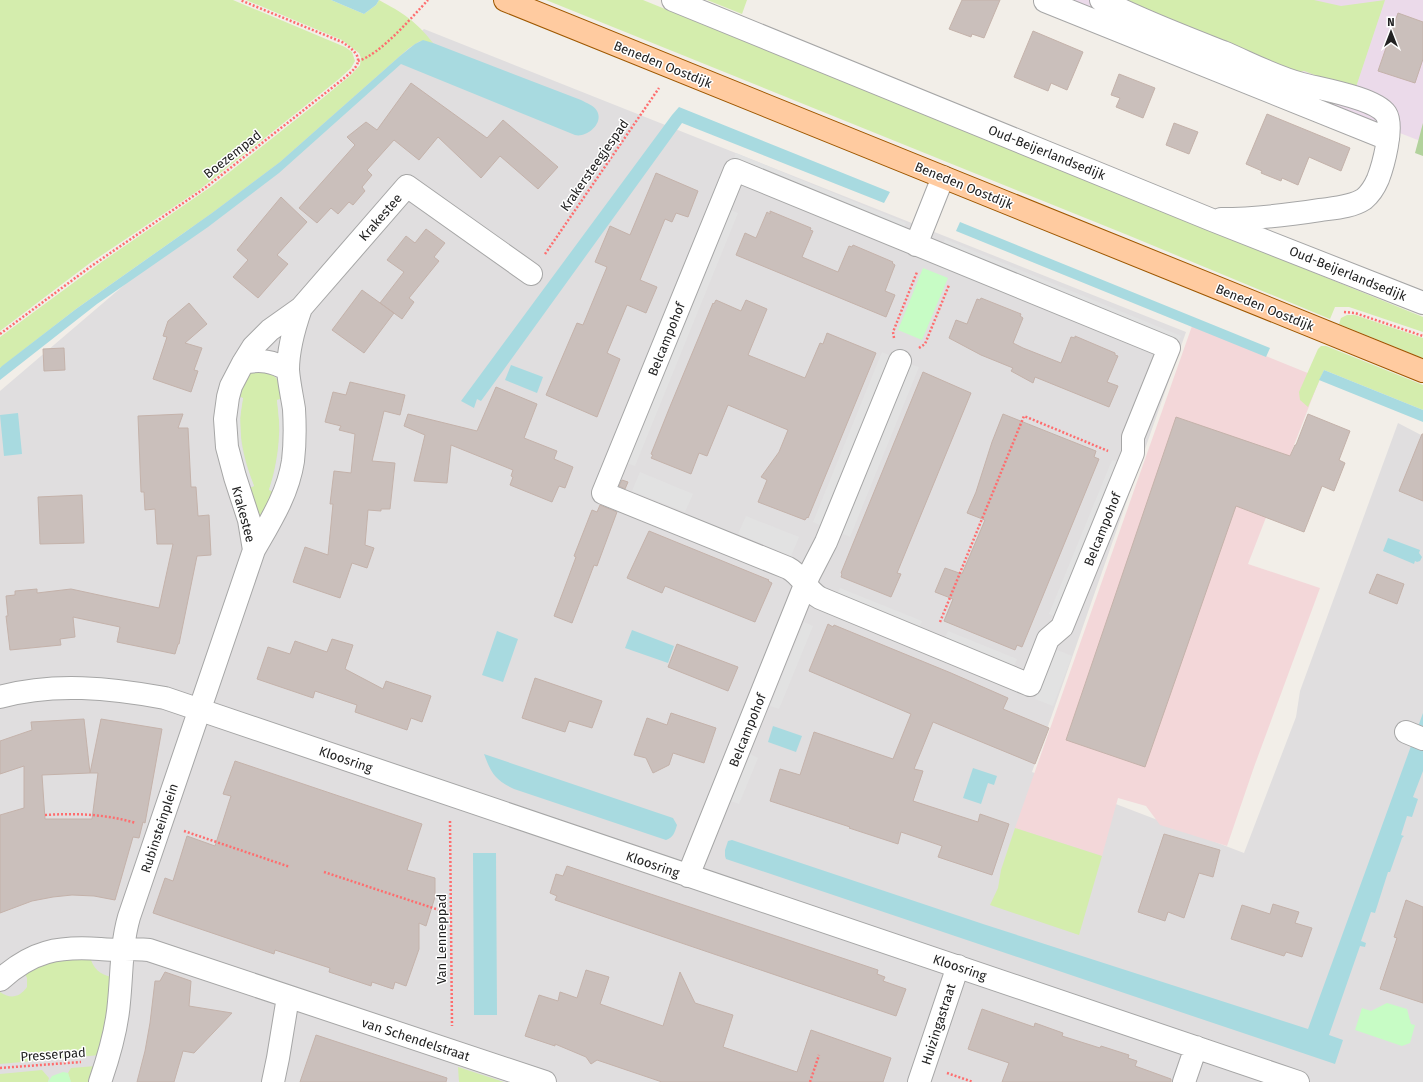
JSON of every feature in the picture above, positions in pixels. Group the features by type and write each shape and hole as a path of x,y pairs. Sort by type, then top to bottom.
{"main road":[{"name":"Beneden Oostdijk","path":"505,0 1423,371"}],"street":[{"name":"Oud-Beijerlandsedijk","path":"673,0 1212,220 1423,303"},
{"path":"1101,0 1131,15 1292,81 1335,91 1374,105 1386,114 1389,131 1388,139 1378,178 1364,199 1345,206 1301,213 1212,220"},
{"path":"1045,1 1388,139"},
{"name":"Belcampohof","path":"735,170 921,247 1169,348 1133,437 1133,453 1062,627 1048,639 1030,685 820,598 813,593 796,573 788,568 603,493 735,170"},
{"path":"921,247 943,177"},
{"name":"Krakestee","path":"254,550 249,520 230,463 226,434 226,419 228,397 231,386 242,363 253,347 270,330 301,308 407,186 531,274"},
{"name":"Krakestee","path":"199,709 254,550 275,514 286,487 292,463 294,423 288,370 292,337 301,308"},
{"path":"242,363 265,361 279,365 288,370"},
{"name":"Belcampohof","path":"688,876 812,568 826,542 900,361"},
{"name":"Kloosring","path":"0,697 40,690 82,688 105,689 164,698 1298,1082"},
{"name":"Rubinsteinplein","path":"100,1082 107,1060 118,1012 126,926 199,709"},
{"path":"0,980 26,960 49,951 71,948 123,949"},
{"name":"van Schendelstraat","path":"123,949 139,948 154,951 545,1082"},
{"name":"Huizingastraat","path":"919,1082 958,966"},
{"path":"273,1082 288,996"},
{"path":"1184,1082 1196,1047"}],"path":[{"path":"240,0 342,42 355,52 358,61 369,56 384,44 428,0"},
{"name":"Boezempad","path":"0,334 90,267 217,179 338,83 355,68 358,61"},
{"name":"Krakersteegjespad","path":"531,274 673,68"},
{"path":"921,247 893,332 900,361 925,344 959,262"},
{"path":"931,644 1024,416 1130,460"},
{"name":"Van Lenneppad","path":"452,1051 450,815 453,796"},
{"path":"45,815 94,814 159,826 290,867"},
{"path":"324,872 451,914"},
{"path":"810,1082 819,1055"},
{"name":"Presserpad","path":"0,1068 107,1060"}],"shaded area":[{"path":"1067,0 1423,0 1423,142 1307,97"},
{"path":"424,29 1186,332 1032,772 1244,853 1296,717 1300,691 1398,423 1423,436 1423,1082 0,1082 0,391"},
{"path":"736,153 906,223 903,231 733,161"},
{"path":"730,210 738,213 635,466 626,463"},
{"path":"945,239 1181,336 1178,343 942,246"},
{"path":"1192,326 1320,378 1248,564 1320,588 1254,767 1227,846 1160,825 1146,806 1118,798 1102,856 1015,828"},
{"path":"882,352 891,356 822,526 813,522"},
{"path":"910,364 919,367 850,537 841,533"},
{"path":"236,396 243,398 240,418 241,443 245,462 254,486 246,489 235,457"},
{"path":"285,398 288,435 276,492 269,490 274,474 280,430 277,400"},
{"path":"1112,460 1118,462 1056,617 1049,614"},
{"path":"640,472 693,494 685,512 632,491"},
{"path":"746,516 799,537 791,556 738,534"},
{"path":"840,588 922,621 919,628 837,594"},
{"path":"804,622 813,626 779,709 770,706"},
{"path":"948,631 1017,659 1014,666 945,638"},
{"path":"1055,649 1072,656 1053,706 1035,699"},
{"path":"750,754 758,758 739,804 731,801"}],"green space":[{"path":"0,0 233,0 345,47 352,52 355,61 351,68 339,79 199,190 90,263 0,331"},
{"path":"246,0 331,0 364,14 376,5 379,0 409,18 433,43 420,41 409,48 280,162 212,213 76,309 0,368 0,337 103,261 212,186 351,75 360,65 361,58 359,53 342,40"},
{"path":"546,0 643,0 1423,317 1423,332 1349,307 1335,307 1330,319 1130,236"},
{"path":"707,0 747,0 742,14"},
{"path":"1115,0 1314,0 1341,6 1385,0 1355,90 1304,71 1294,74"},
{"path":"1423,123 1423,156 1415,153"},
{"path":"923,268 948,278 922,340 898,330"},
{"path":"1347,315 1355,315 1423,338 1423,358 1339,324 1341,318"},
{"path":"1321,346 1326,346 1423,385 1423,410 1324,370 1308,407 1300,400 1299,392 1318,349"},
{"path":"252,371 271,374 275,377 280,384 285,398 277,400 279,423 278,446 275,468 269,490 276,492 261,526 246,489 254,486 242,442 240,420 243,398 236,396 241,381"},
{"path":"1015,828 1102,856 1079,935 990,905 998,888 1001,870"},
{"path":"90,957 93,964 101,973 112,977 110,998 100,1055 0,1064 0,992 7,996 14,996 24,991 27,987 27,978 24,972 46,961"},
{"path":"1387,1003 1407,1009 1411,1024 1415,1025 1410,1043 1402,1046 1355,1030 1362,1008 1371,1011"},
{"path":"96,1066 91,1082 71,1082 68,1073 71,1068"},
{"path":"458,1067 504,1082 459,1082"},
{"path":"42,1070 49,1078 48,1082 0,1082 0,1074"},
{"path":"63,1072 68,1073 71,1082 48,1082 52,1076"}],"water":[{"path":"331,0 379,0 376,5 364,14"},
{"path":"423,40 581,100 596,109 599,116 596,125 589,132 575,135 401,64 279,173 208,227 97,304 0,380 0,368 2,366 76,309 212,213 280,162 400,56 415,44"},
{"path":"679,107 890,192 884,203 682,123 481,401 477,399 474,408 461,401 672,115"},
{"path":"960,222 1270,348 1266,357 956,231"},
{"path":"511,365 543,377 537,393 505,380"},
{"path":"1324,370 1423,410 1423,422 1319,380"},
{"path":"18,413 22,454 4,456 0,415"},
{"path":"1388,538 1420,550 1419,553 1422,557 1420,561 1415,561 1414,564 1383,551"},
{"path":"632,630 674,646 668,663 625,648"},
{"path":"497,631 518,639 503,682 482,675"},
{"path":"1423,713 1423,771 1413,797 1418,799 1412,817 1407,816 1401,835 1404,836 1390,872 1388,872 1375,913 1371,912 1361,941 1366,943 1365,947 1360,946 1329,1035 1343,1040 1335,1064 726,859 725,856 728,841 732,840 983,924 1308,1029"},
{"path":"773,726 802,736 796,752 768,742"},
{"path":"484,754 673,818 677,825 672,836 666,840 514,789 494,775"},
{"path":"973,768 997,776 994,785 988,783 981,804 963,798"},
{"path":"473,853 496,853 497,1015 474,1015"}],"building":[{"path":"962,0 1000,0 984,38 972,34 971,37 949,29"},
{"path":"1398,13 1423,22 1423,59 1415,83 1378,71"},
{"path":"1033,31 1083,52 1067,90 1051,83 1048,91 1014,77"},
{"path":"1119,74 1155,88 1143,118 1116,107 1120,98 1111,95"},
{"path":"411,83 487,138 503,120 558,167 538,189 500,156 481,178 438,137 419,160 394,140 367,170 372,175 362,187 365,191 353,205 349,202 338,214 331,208 317,223 299,208 355,145 347,137 366,122 377,130"},
{"path":"1267,114 1350,148 1341,171 1309,157 1298,185 1282,178 1281,181 1261,173 1262,171 1246,164"},
{"path":"1174,123 1198,132 1189,154 1166,145"},
{"path":"656,173 698,191 688,217 676,213 672,222 665,219 640,280 657,287 646,313 627,305 607,353 620,359 597,417 546,395 577,323 583,325 607,267 595,262 610,226 630,235"},
{"path":"281,197 307,222 277,255 288,264 258,298 233,277 248,260 237,250"},
{"path":"770,211 811,228 810,230 813,231 802,257 838,272 849,246 852,247 853,245 893,262 892,263 895,265 885,291 895,295 886,317 736,255 745,233 756,238 767,212 770,214"},
{"path":"426,229 445,243 434,257 439,261 409,298 414,302 402,319 380,303 404,272 387,260 406,236 415,243"},
{"path":"362,290 394,313 364,353 332,330"},
{"path":"981,298 1021,314 1020,316 1023,318 1013,343 1023,348 1061,363 1071,337 1075,338 1075,336 1115,353 1115,355 1118,356 1107,382 1118,386 1109,407 1035,377 1033,383 1011,371 1013,368 981,355 949,338 956,320 967,324 977,299 980,300"},
{"path":"716,300 741,311 746,300 767,309 748,355 805,378 820,343 823,344 827,333 876,353 808,518 807,517 805,520 758,502 767,480 761,477 779,452 788,430 728,405 707,456 699,453 691,474 651,458 653,455 651,454 669,409 713,303 714,304"},
{"path":"189,303 207,324 185,343 202,348 194,370 198,371 191,392 153,379 167,337 163,336 168,321"},
{"path":"64,348 65,370 44,371 43,349"},
{"path":"923,372 971,393 897,573 901,574 891,597 841,577 841,573"},
{"path":"350,382 405,395 400,415 384,411 372,461 395,463 390,509 381,509 381,511 368,510 365,545 374,548 367,568 352,563 340,598 293,582 305,547 328,555 333,504 330,504 334,471 351,473 355,434 339,430 341,426 325,422 333,392 346,395"},
{"path":"496,387 537,404 524,438 557,451 554,459 573,467 565,488 559,486 552,502 510,485 513,477 511,476 513,470 451,445 447,483 414,481 425,435 404,426 408,414 477,431"},
{"path":"183,414 178,428 188,428 191,487 196,487 198,516 209,515 211,555 197,556 179,644 175,654 117,642 120,627 73,617 75,637 60,639 61,645 10,650 6,616 8,616 6,596 15,595 15,591 37,589 37,593 71,589 159,608 173,544 157,544 155,509 145,510 144,492 141,492 138,416"},
{"path":"1003,414 1096,451 1094,457 1099,459 1022,647 1017,645 1015,650 944,621 953,599 935,592 945,568 962,574 985,520 967,513 976,492 992,442"},
{"path":"1308,414 1350,431 1339,460 1345,463 1334,491 1322,486 1304,532 1236,506 1145,767 1066,740 1176,417 1290,456"},
{"path":"1423,434 1423,501 1399,491"},
{"path":"622,480 628,482 625,489 619,486"},
{"path":"82,495 84,543 40,544 38,497"},
{"path":"600,505 617,512 597,566 594,565 572,623 554,616 576,557 574,556 592,510 597,512"},
{"path":"649,531 769,580 768,581 772,583 755,622 665,586 662,593 627,578"},
{"path":"1377,574 1404,584 1397,604 1369,593"},
{"path":"828,624 833,627 834,625 951,673 1008,698 1003,709 1049,728 1035,764 933,722 914,769 923,771 913,801 978,822 980,814 1009,824 992,875 938,857 942,846 901,832 898,844 770,801 780,769 800,775 814,732 893,759 911,714 809,671"},
{"path":"332,639 353,645 345,669 383,689 386,681 431,696 422,722 411,718 407,730 355,712 357,705 315,691 313,698 257,679 268,647 290,654 295,641 327,652"},
{"path":"677,644 738,667 728,691 668,667"},
{"path":"535,678 602,701 592,728 569,721 565,732 522,718"},
{"path":"671,713 716,728 704,763 673,753 669,765 653,773 646,758 634,755 647,718 667,725"},
{"path":"84,719 90,773 101,719 162,729 145,823 143,822 139,838 133,837 115,900 94,896 72,895 53,897 32,901 0,913 0,815 24,808 24,766 0,774 0,741 32,730 31,722","holes":["98,773 92,819 45,819 42,775"]},
{"path":"235,761 422,824 407,870 435,878 435,897 426,926 419,923 419,949 406,986 395,982 393,989 372,982 371,986 329,972 330,968 275,950 274,954 153,913 165,878 173,881 187,836 215,846 231,796 223,794"},
{"path":"1164,834 1220,850 1213,877 1199,873 1184,918 1168,912 1165,921 1138,912"},
{"path":"567,866 878,970 877,974 885,977 883,981 906,989 896,1016 555,900 557,896 550,893 556,874 563,876"},
{"path":"1406,900 1423,907 1423,1003 1380,989 1397,938 1394,937"},
{"path":"1273,904 1299,912 1295,923 1312,928 1302,957 1286,952 1284,956 1231,939 1242,905 1270,914"},
{"path":"586,970 609,977 600,1004 663,1026 680,972 695,1003 733,1015 723,1047 797,1072 811,1030 891,1058 883,1082 662,1082 597,1060 591,1064 586,1057 555,1044 555,1046 525,1036 539,995 558,1001 560,992 577,998"},
{"path":"165,972 191,981 189,1006 232,1013 194,1053 183,1051 174,1082 137,1082 150,1023 155,981 160,981"},
{"path":"982,1009 1034,1027 1035,1023 1063,1033 1062,1036 1129,1055 1128,1058 1137,1061 1135,1066 1171,1079 1171,1082 1002,1082 1009,1063 968,1049"},
{"path":"316,1035 447,1078 446,1082 300,1082"}]}
